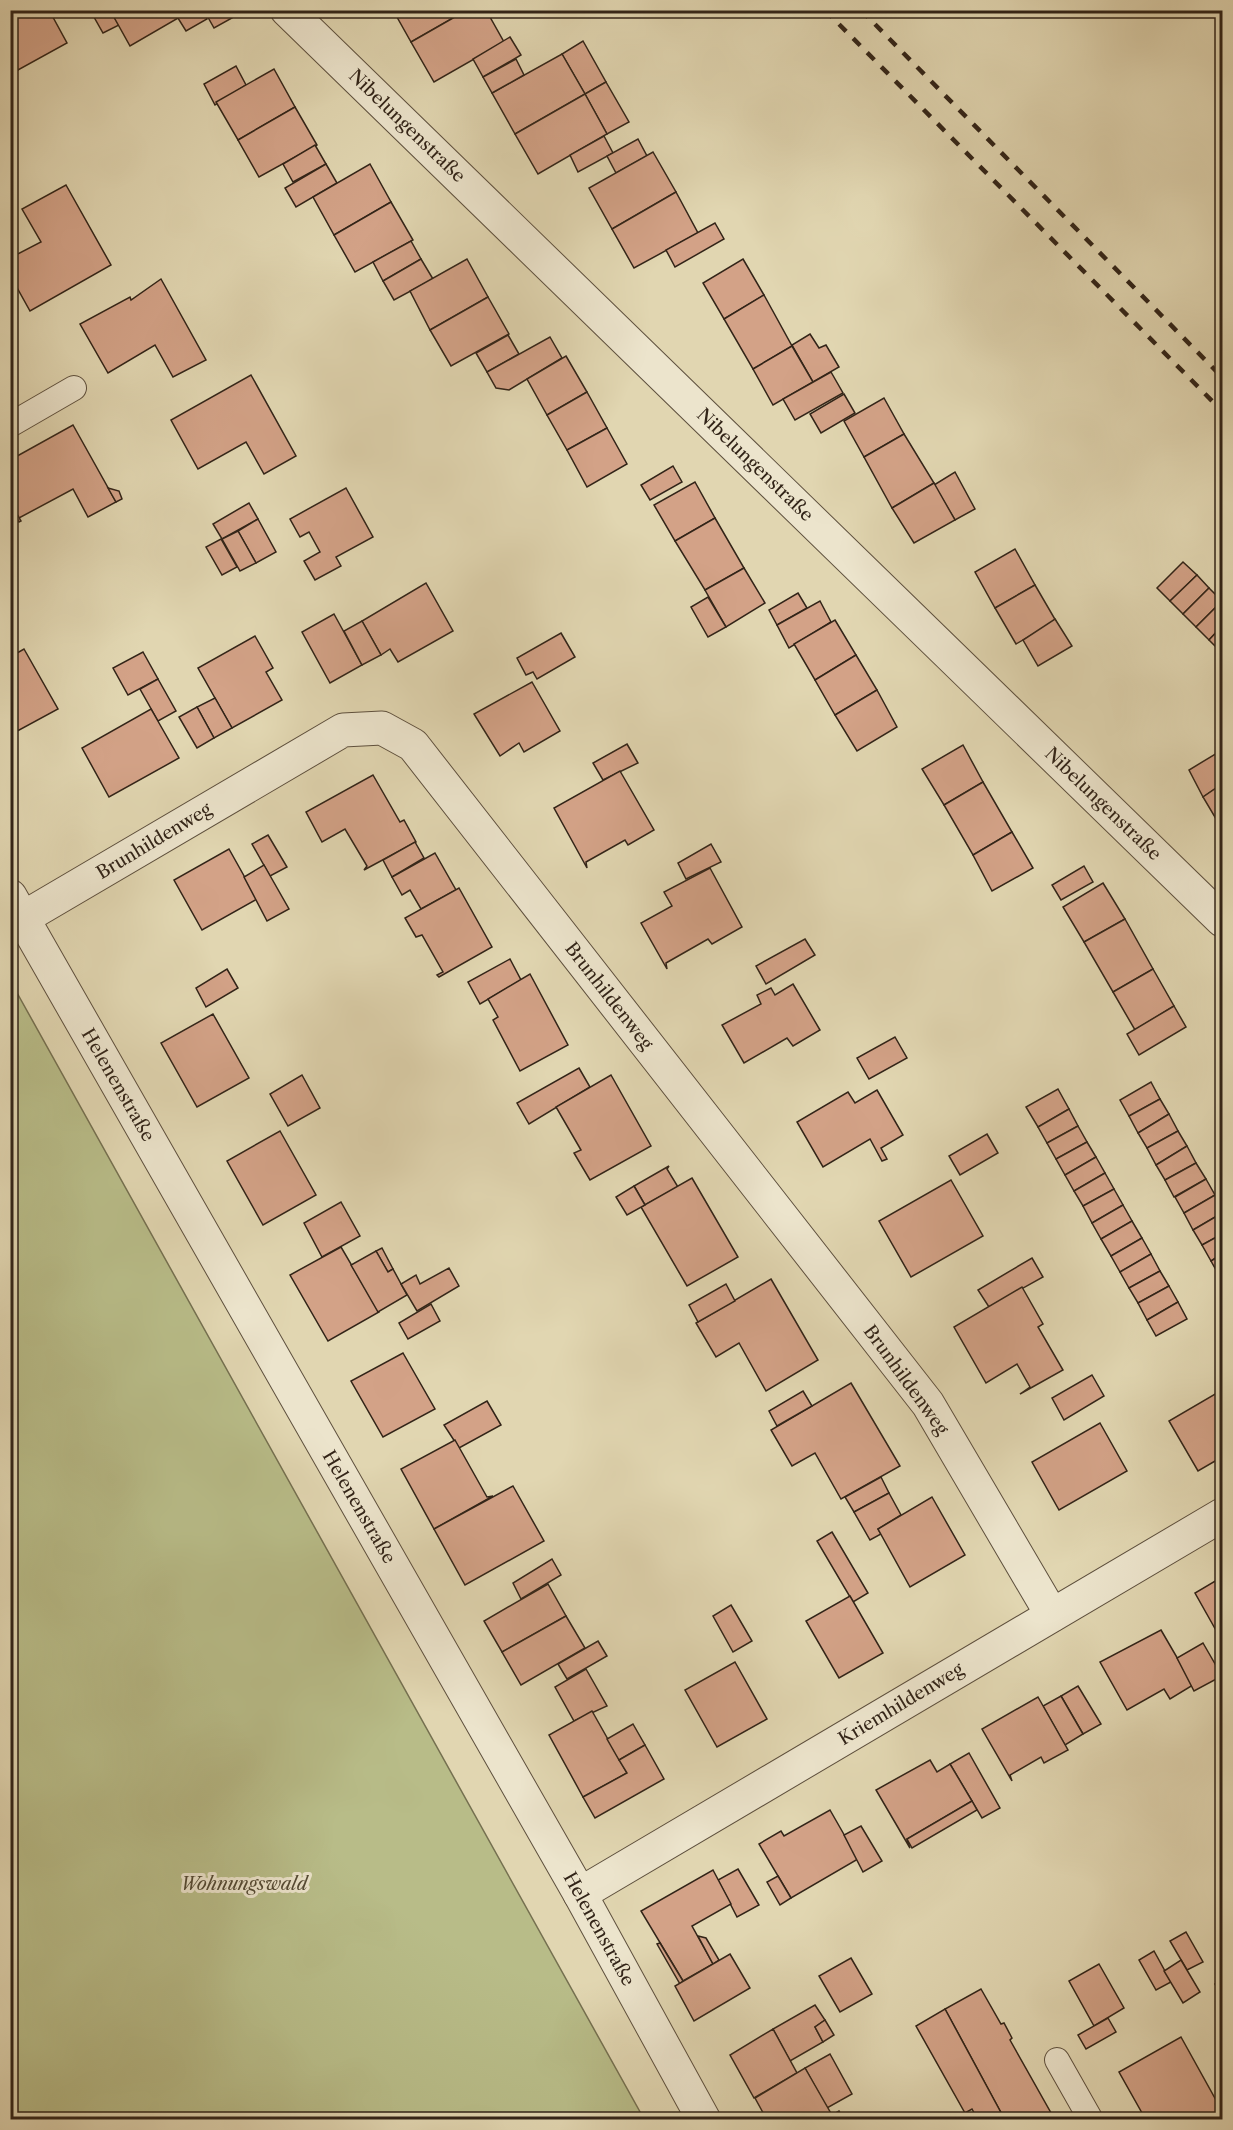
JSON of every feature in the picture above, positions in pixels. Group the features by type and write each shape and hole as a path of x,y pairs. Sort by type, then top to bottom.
{"street":[{"name":"Nibelungenstraße","path":"287,10 1222,920"},
{"name":"Brunhildenweg","path":"17,907 343,730 382,728 413,746 928,1404 1052,1616"},
{"name":"Helenenstraße","path":"17,907 580,1894 704,2120"},
{"name":"Kriemhildenweg","path":"580,1894 1222,1515"}],"lane":[{"path":"10,425 74,388"},
{"path":"1057,2060 1091,2120"}],"green space":[{"name":"Wohnungswald","path":"11,982 644,2119 11,2119"}],"building":[{"path":"10,10 49,10 67,43 18,70 10,56"},
{"path":"90,10 110,10 119,25 103,33"},
{"path":"110,10 203,10 207,19 186,31 178,18 130,46"},
{"path":"207,10 228,10 232,18 214,28 205,12"},
{"path":"393,10 467,10 411,42"},
{"path":"467,10 486,10 504,42 434,82 411,42"},
{"path":"510,37 521,55 483,77 473,59"},
{"path":"583,41 606,82 585,94 562,54"},
{"path":"562,54 585,94 515,134 492,93"},
{"path":"10,56 18,70 10,74"},
{"path":"516,59 524,75 492,93 483,77"},
{"path":"236,66 246,85 215,105 204,84"},
{"path":"274,69 295,107 238,140 216,102"},
{"path":"606,82 629,122 607,134 585,94"},
{"path":"585,94 607,134 538,174 515,134"},
{"path":"295,107 317,145 259,177 238,140"},
{"path":"604,136 613,153 578,172 570,155"},
{"path":"638,139 647,156 616,173 607,156"},
{"path":"315,145 326,164 293,182 283,164"},
{"path":"653,152 676,192 612,229 589,188"},
{"path":"326,164 337,183 296,207 285,188"},
{"path":"370,164 391,202 334,235 313,197"},
{"path":"66,185 111,265 30,311 10,275 10,258 41,242 22,209"},
{"path":"676,192 698,233 634,268 612,229"},
{"path":"391,202 413,240 355,272 334,235"},
{"path":"715,223 724,239 675,267 666,250"},
{"path":"411,241 421,259 383,281 373,262"},
{"path":"421,259 433,279 394,300 383,281"},
{"path":"467,259 488,297 430,330 410,291"},
{"path":"743,259 764,295 724,319 703,283"},
{"path":"161,279 206,360 173,377 155,345 108,373 80,324 130,297 131,300"},
{"path":"764,295 792,346 753,369 724,319"},
{"path":"488,297 509,334 451,366 430,330"},
{"path":"810,334 819,348 826,345 839,367 813,382 792,345"},
{"path":"508,335 519,354 487,372 476,353"},
{"path":"550,337 562,358 509,390 496,388 487,372"},
{"path":"792,346 813,382 773,405 753,369"},
{"path":"566,356 587,392 547,415 527,379"},
{"path":"831,372 843,393 795,420 783,399"},
{"path":"251,375 296,456 264,474 246,442 198,469 171,420"},
{"path":"587,392 607,428 567,450 547,415"},
{"path":"844,394 855,413 821,433 810,414"},
{"path":"884,398 904,434 864,457 844,421"},
{"path":"73,425 116,502 88,517 73,489 19,518 10,502 10,460"},
{"path":"607,428 627,464 587,487 567,450"},
{"path":"904,434 934,483 892,508 864,457"},
{"path":"673,466 682,482 650,500 641,485"},
{"path":"955,472 975,509 955,520 934,485"},
{"path":"695,482 715,518 675,541 654,505"},
{"path":"934,483 955,520 914,543 892,508"},
{"path":"108,488 119,491 122,499 116,502"},
{"path":"346,488 373,537 336,557 341,566 315,580 304,561 320,552 309,532 300,537 290,519"},
{"path":"10,502 21,521 19,522 15,515 10,518"},
{"path":"249,503 258,519 222,539 213,524"},
{"path":"715,518 744,568 705,590 675,541"},
{"path":"258,519 276,552 256,563 238,531"},
{"path":"238,531 256,563 240,571 222,539"},
{"path":"221,539 237,567 222,575 206,547"},
{"path":"1015,549 1035,585 995,608 975,572"},
{"path":"1183,562 1197,575 1170,601 1157,588"},
{"path":"744,568 765,603 726,627 705,590"},
{"path":"1197,575 1209,588 1183,614 1170,601"},
{"path":"426,583 453,631 398,662 390,649 381,655 362,621"},
{"path":"1035,585 1056,621 1016,644 995,608"},
{"path":"1209,588 1222,601 1196,627 1183,614"},
{"path":"798,593 807,608 777,625 769,610"},
{"path":"708,597 726,627 708,637 691,607"},
{"path":"820,601 831,622 789,648 777,625"},
{"path":"1222,601 1222,626 1209,640 1196,627"},
{"path":"334,614 362,665 330,683 302,632"},
{"path":"1055,619 1072,646 1038,666 1023,640"},
{"path":"835,620 856,655 815,680 794,644"},
{"path":"362,621 381,655 362,665 344,631"},
{"path":"1222,626 1222,653 1209,640"},
{"path":"561,633 575,657 537,679 533,672 526,675 517,658"},
{"path":"255,636 273,668 266,672 282,700 232,728 198,668"},
{"path":"24,649 58,709 10,735 10,657"},
{"path":"143,652 158,679 128,695 113,668"},
{"path":"856,655 877,690 835,715 815,680"},
{"path":"158,679 176,711 158,721 140,689"},
{"path":"532,682 560,731 524,752 519,743 500,756 474,714"},
{"path":"877,690 897,727 857,751 835,715"},
{"path":"215,698 232,728 214,738 197,707"},
{"path":"197,707 214,738 197,748 179,717"},
{"path":"151,709 179,758 109,797 82,748"},
{"path":"627,744 638,763 603,780 593,763"},
{"path":"963,745 983,782 944,805 922,769"},
{"path":"1222,750 1222,784 1203,797 1189,770"},
{"path":"620,771 654,830 628,845 625,840 586,862 587,868 554,808"},
{"path":"373,775 400,822 404,820 416,842 364,870 367,866 345,829 322,842 306,812"},
{"path":"983,782 1012,832 973,855 944,805"},
{"path":"1222,784 1222,829 1203,797"},
{"path":"1012,832 1033,868 992,891 973,855"},
{"path":"268,835 287,867 270,876 252,844"},
{"path":"415,842 424,858 392,877 383,860"},
{"path":"711,844 721,862 686,879 678,863"},
{"path":"229,849 257,899 202,930 174,880"},
{"path":"435,853 456,890 421,909 410,890 402,895 392,877"},
{"path":"264,865 289,909 267,921 244,877"},
{"path":"1084,866 1093,882 1061,900 1052,885"},
{"path":"710,868 742,927 712,944 708,939 666,963 667,969 641,923 672,906 664,892"},
{"path":"1103,883 1125,919 1084,942 1063,907"},
{"path":"459,888 492,947 439,977 437,975 443,972 422,935 416,937 405,918"},
{"path":"1125,919 1153,969 1113,992 1084,942"},
{"path":"805,939 815,955 766,984 756,966"},
{"path":"510,959 521,980 480,1004 468,982"},
{"path":"227,969 238,988 206,1007 196,988"},
{"path":"1153,969 1174,1006 1135,1030 1113,992"},
{"path":"530,974 568,1045 520,1071 493,1020 498,1017 488,999"},
{"path":"793,984 820,1030 793,1046 787,1038 744,1063 722,1025 761,1004 757,995 771,988 775,995"},
{"path":"1174,1006 1186,1027 1139,1055 1127,1034"},
{"path":"213,1014 249,1078 197,1107 161,1043"},
{"path":"895,1037 907,1058 869,1079 857,1058"},
{"path":"579,1068 590,1087 529,1124 517,1103"},
{"path":"302,1075 320,1108 288,1126 270,1094"},
{"path":"611,1075 651,1146 590,1180 574,1153 581,1150 556,1107"},
{"path":"1151,1082 1160,1099 1129,1116 1120,1100"},
{"path":"1058,1089 1069,1109 1038,1127 1026,1107"},
{"path":"877,1090 903,1135 881,1148 887,1159 882,1161 870,1139 823,1167 797,1122 848,1092 855,1103"},
{"path":"1160,1099 1169,1114 1138,1133 1129,1116"},
{"path":"1069,1109 1078,1126 1047,1143 1038,1127"},
{"path":"1169,1114 1178,1131 1147,1148 1138,1133"},
{"path":"1078,1126 1087,1142 1056,1159 1047,1143"},
{"path":"280,1131 316,1195 263,1225 227,1161"},
{"path":"1178,1131 1187,1146 1156,1165 1147,1148"},
{"path":"987,1134 998,1153 960,1175 949,1156"},
{"path":"1087,1142 1096,1157 1065,1175 1056,1159"},
{"path":"1187,1146 1196,1163 1165,1180 1156,1165"},
{"path":"1096,1157 1105,1173 1074,1191 1065,1175"},
{"path":"1196,1163 1206,1179 1174,1197 1165,1180"},
{"path":"669,1166 667,1169 678,1187 645,1205 634,1186"},
{"path":"1105,1173 1114,1189 1083,1206 1074,1191"},
{"path":"692,1178 738,1257 687,1286 641,1207"},
{"path":"1206,1179 1215,1195 1184,1213 1175,1197"},
{"path":"951,1180 983,1236 911,1277 879,1221"},
{"path":"634,1186 645,1205 627,1215 616,1197"},
{"path":"1114,1189 1123,1205 1092,1223 1083,1206"},
{"path":"1215,1195 1222,1213 1193,1230 1184,1213"},
{"path":"341,1202 360,1236 322,1257 304,1223"},
{"path":"1123,1205 1132,1221 1101,1239 1092,1223"},
{"path":"1222,1213 1222,1234 1202,1245 1193,1230"},
{"path":"1132,1221 1142,1238 1111,1256 1101,1239"},
{"path":"1222,1234 1222,1254 1211,1261 1202,1245"},
{"path":"1142,1238 1151,1254 1120,1272 1111,1256"},
{"path":"341,1247 379,1312 328,1341 290,1275"},
{"path":"382,1248 393,1269 388,1272 376,1251"},
{"path":"376,1251 388,1272 393,1269 407,1295 378,1312 351,1265"},
{"path":"1151,1254 1160,1271 1129,1288 1120,1272"},
{"path":"1222,1254 1222,1276 1220,1277 1211,1261"},
{"path":"1032,1258 1043,1277 989,1307 978,1290"},
{"path":"449,1268 459,1286 417,1311 401,1284 416,1275 420,1284"},
{"path":"1160,1271 1169,1286 1138,1303 1129,1288"},
{"path":"771,1279 818,1360 766,1391 739,1343 716,1357 696,1323"},
{"path":"726,1284 735,1301 698,1322 689,1305"},
{"path":"1169,1286 1178,1302 1147,1320 1138,1303"},
{"path":"1022,1287 1043,1324 1038,1327 1063,1370 1020,1394 1030,1387 1017,1364 986,1383 954,1327"},
{"path":"1178,1302 1187,1319 1156,1336 1147,1320"},
{"path":"431,1304 440,1321 408,1339 399,1323"},
{"path":"403,1353 435,1409 383,1437 351,1381"},
{"path":"1092,1375 1104,1396 1064,1420 1052,1398"},
{"path":"851,1383 900,1466 841,1499 815,1453 792,1466 771,1430"},
{"path":"1222,1390 1222,1457 1198,1471 1169,1421"},
{"path":"803,1391 812,1406 777,1426 769,1411"},
{"path":"487,1401 501,1425 459,1448 444,1425"},
{"path":"1100,1423 1127,1471 1059,1510 1032,1462"},
{"path":"455,1440 487,1497 493,1496 434,1529 401,1469"},
{"path":"881,1477 889,1493 854,1512 845,1497"},
{"path":"513,1486 544,1541 465,1585 434,1529"},
{"path":"889,1493 901,1515 878,1529 881,1534 870,1540 854,1512"},
{"path":"932,1497 965,1555 910,1587 878,1529"},
{"path":"832,1532 868,1593 853,1602 817,1541"},
{"path":"552,1559 561,1575 521,1599 513,1583"},
{"path":"1222,1577 1222,1641 1195,1593"},
{"path":"548,1584 566,1616 502,1652 484,1621"},
{"path":"850,1596 883,1653 839,1678 806,1621"},
{"path":"731,1605 752,1641 733,1652 713,1616"},
{"path":"566,1616 585,1648 521,1685 502,1652"},
{"path":"1161,1630 1193,1685 1170,1699 1164,1689 1127,1710 1100,1662"},
{"path":"598,1641 607,1656 567,1679 558,1664"},
{"path":"1203,1643 1222,1676 1194,1691 1177,1658"},
{"path":"735,1662 767,1719 717,1747 685,1690"},
{"path":"586,1669 607,1706 574,1721 555,1687"},
{"path":"1078,1686 1101,1724 1083,1734 1061,1696"},
{"path":"1061,1696 1083,1734 1065,1745 1043,1706"},
{"path":"1038,1697 1068,1750 1044,1763 1041,1757 1010,1775 1012,1781 982,1729"},
{"path":"592,1711 627,1773 583,1797 549,1735"},
{"path":"633,1724 645,1745 619,1760 607,1739"},
{"path":"645,1745 664,1779 595,1818 583,1797 627,1773 619,1760"},
{"path":"969,1753 1000,1808 982,1818 950,1764"},
{"path":"930,1760 937,1772 950,1764 972,1801 907,1839 910,1848 876,1790"},
{"path":"972,1801 977,1810 912,1848 907,1839"},
{"path":"830,1810 858,1859 791,1898 759,1844 781,1831 784,1836"},
{"path":"861,1826 882,1861 863,1872 844,1835"},
{"path":"738,1869 759,1905 737,1917 718,1880"},
{"path":"713,1870 731,1904 692,1926 713,1964 683,1981 641,1911"},
{"path":"778,1876 791,1898 780,1905 767,1882"},
{"path":"1186,1932 1203,1962 1187,1970 1170,1941"},
{"path":"698,1936 706,1938 719,1960 713,1964"},
{"path":"660,1943 683,1981 680,1984 657,1944"},
{"path":"1154,1951 1171,1982 1156,1990 1139,1960"},
{"path":"730,1954 750,1988 694,2021 675,1986"},
{"path":"851,1958 872,1994 840,2012 819,1976"},
{"path":"1181,1960 1200,1992 1183,2003 1164,1971"},
{"path":"1099,1964 1124,2008 1094,2026 1069,1981"},
{"path":"1222,1979 1222,1997 1215,1984"},
{"path":"981,1989 1001,2024 1004,2023 1012,2038 1010,2040 1055,2120 1005,2120 945,2009"},
{"path":"815,2005 825,2020 815,2027 823,2042 790,2061 773,2029"},
{"path":"945,2009 1005,2120 978,2120 972,2109 965,2113 916,2026"},
{"path":"1108,2018 1116,2032 1086,2049 1078,2035"},
{"path":"825,2020 834,2035 823,2042 815,2027"},
{"path":"773,2029 797,2073 754,2098 730,2055"},
{"path":"1181,2037 1222,2111 1222,2120 1146,2120 1119,2072"},
{"path":"830,2054 852,2094 827,2108 805,2068"},
{"path":"805,2068 832,2115 839,2111 844,2120 767,2120 755,2098"}],"railway":[{"path":"825,10 1222,411"},
{"path":"861,10 1222,377"}]}
